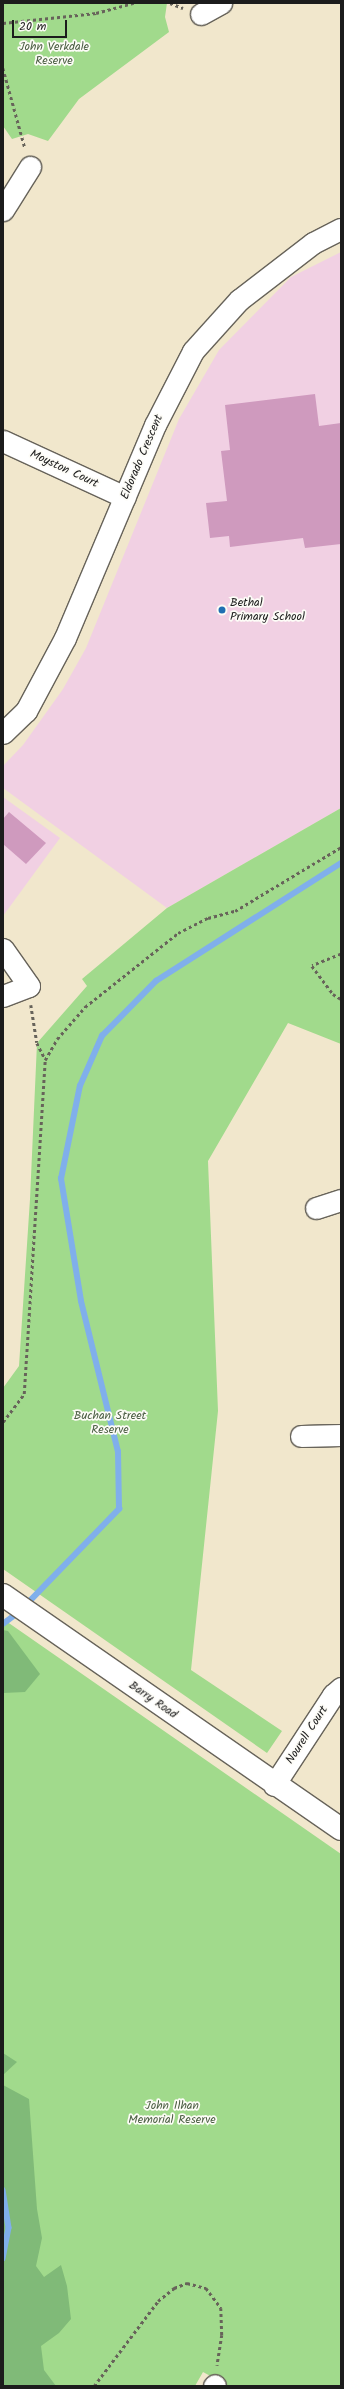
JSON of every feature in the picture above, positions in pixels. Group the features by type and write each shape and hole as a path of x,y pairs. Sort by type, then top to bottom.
{"street":[{"path":"201,14 221,3"},
{"path":"3,210 30,167"},
{"name":"Eldorado Crescent","path":"3,733 26,711 65,638 155,425 193,351 239,300 313,243 341,228"},
{"name":"Moyston Court","path":"3,441 125,496"},
{"path":"3,949 29,986 3,996"},
{"path":"316,1208 341,1200"},
{"path":"301,1436 341,1435"},
{"name":"Barry Road","path":"3,1595 274,1785 341,1829"},
{"name":"Nourell Court","path":"274,1785 333,1695 341,1688"},
{"name":"Barry Road","path":"303,1804 341,1835"}],"path":[{"path":"3,23 96,13 134,3"},
{"path":"3,68 30,167"},
{"path":"3,1422 24,1394 45,1060 57,1038 86,1007 178,932 208,918 235,910 341,847"},
{"path":"341,954 312,966 333,994 341,999"},
{"path":"29,986 37,1043 45,1060"},
{"path":"94,2386 158,2301 174,2288 187,2283 206,2288 221,2308 222,2335 214,2386"}],"shaded area":[{"name":"Bethal Primary School","path":"341,252 341,808 167,908 3,788 3,766 23,745 63,689 86,648 179,419 219,350 291,277"},
{"path":"3,797 60,838 3,916"}],"green space":[{"name":"John Verkdale Reserve","path":"3,3 167,3 165,17 169,32 79,99 48,141 28,134 12,139 3,126"},
{"name":"Buchan Street Reserve","path":"341,808 341,1044 288,1023 208,1161 218,1411 191,1670 282,1731 267,1753 3,1569 3,1388 19,1366 30,1199 37,1043 87,986 82,979 167,908"},
{"name":"John Ilhan Memorial Reserve","path":"3,1619 341,1854 341,2386 229,2386 203,2372 195,2386 3,2386"},
{"path":"3,1630 8,1631 40,1674 25,1692 3,1693"},
{"path":"3,2053 17,2062 3,2075"},
{"path":"3,2085 29,2099 37,2209 42,2238 36,2266 44,2277 61,2265 67,2286 71,2319 59,2333 41,2346 44,2370 56,2386 3,2386"}],"building":[{"path":"315,394 319,426 341,423 341,544 305,548 303,538 230,547 229,536 210,538 206,503 227,501 221,451 230,450 225,405"},
{"path":"9,812 46,843 26,864 3,844 3,819"}],"waterway":[{"path":"26,1605 119,1509 118,1452 81,1301 61,1179 80,1086 102,1036 156,981 341,863"},
{"path":"3,1624 19,1612"},
{"path":"3,2190 9,2228 3,2258"}],"place":[{"name":"Bethal Primary School","path":"222,610"}]}
